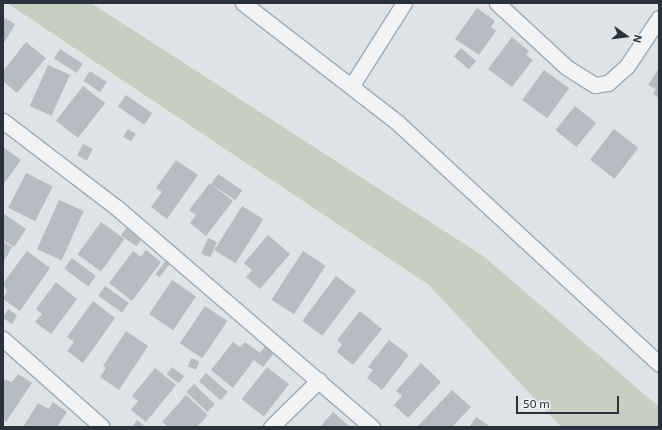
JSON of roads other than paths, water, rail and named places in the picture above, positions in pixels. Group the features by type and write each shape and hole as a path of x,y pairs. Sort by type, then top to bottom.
{"street":[{"path":"243,3 352,85 659,364"},
{"path":"352,85 404,3"},
{"path":"497,3 566,67 594,85 608,83 627,66 659,18"},
{"path":"3,122 116,206 372,427"},
{"path":"3,339 102,427"},
{"path":"271,427 319,380"}]}
